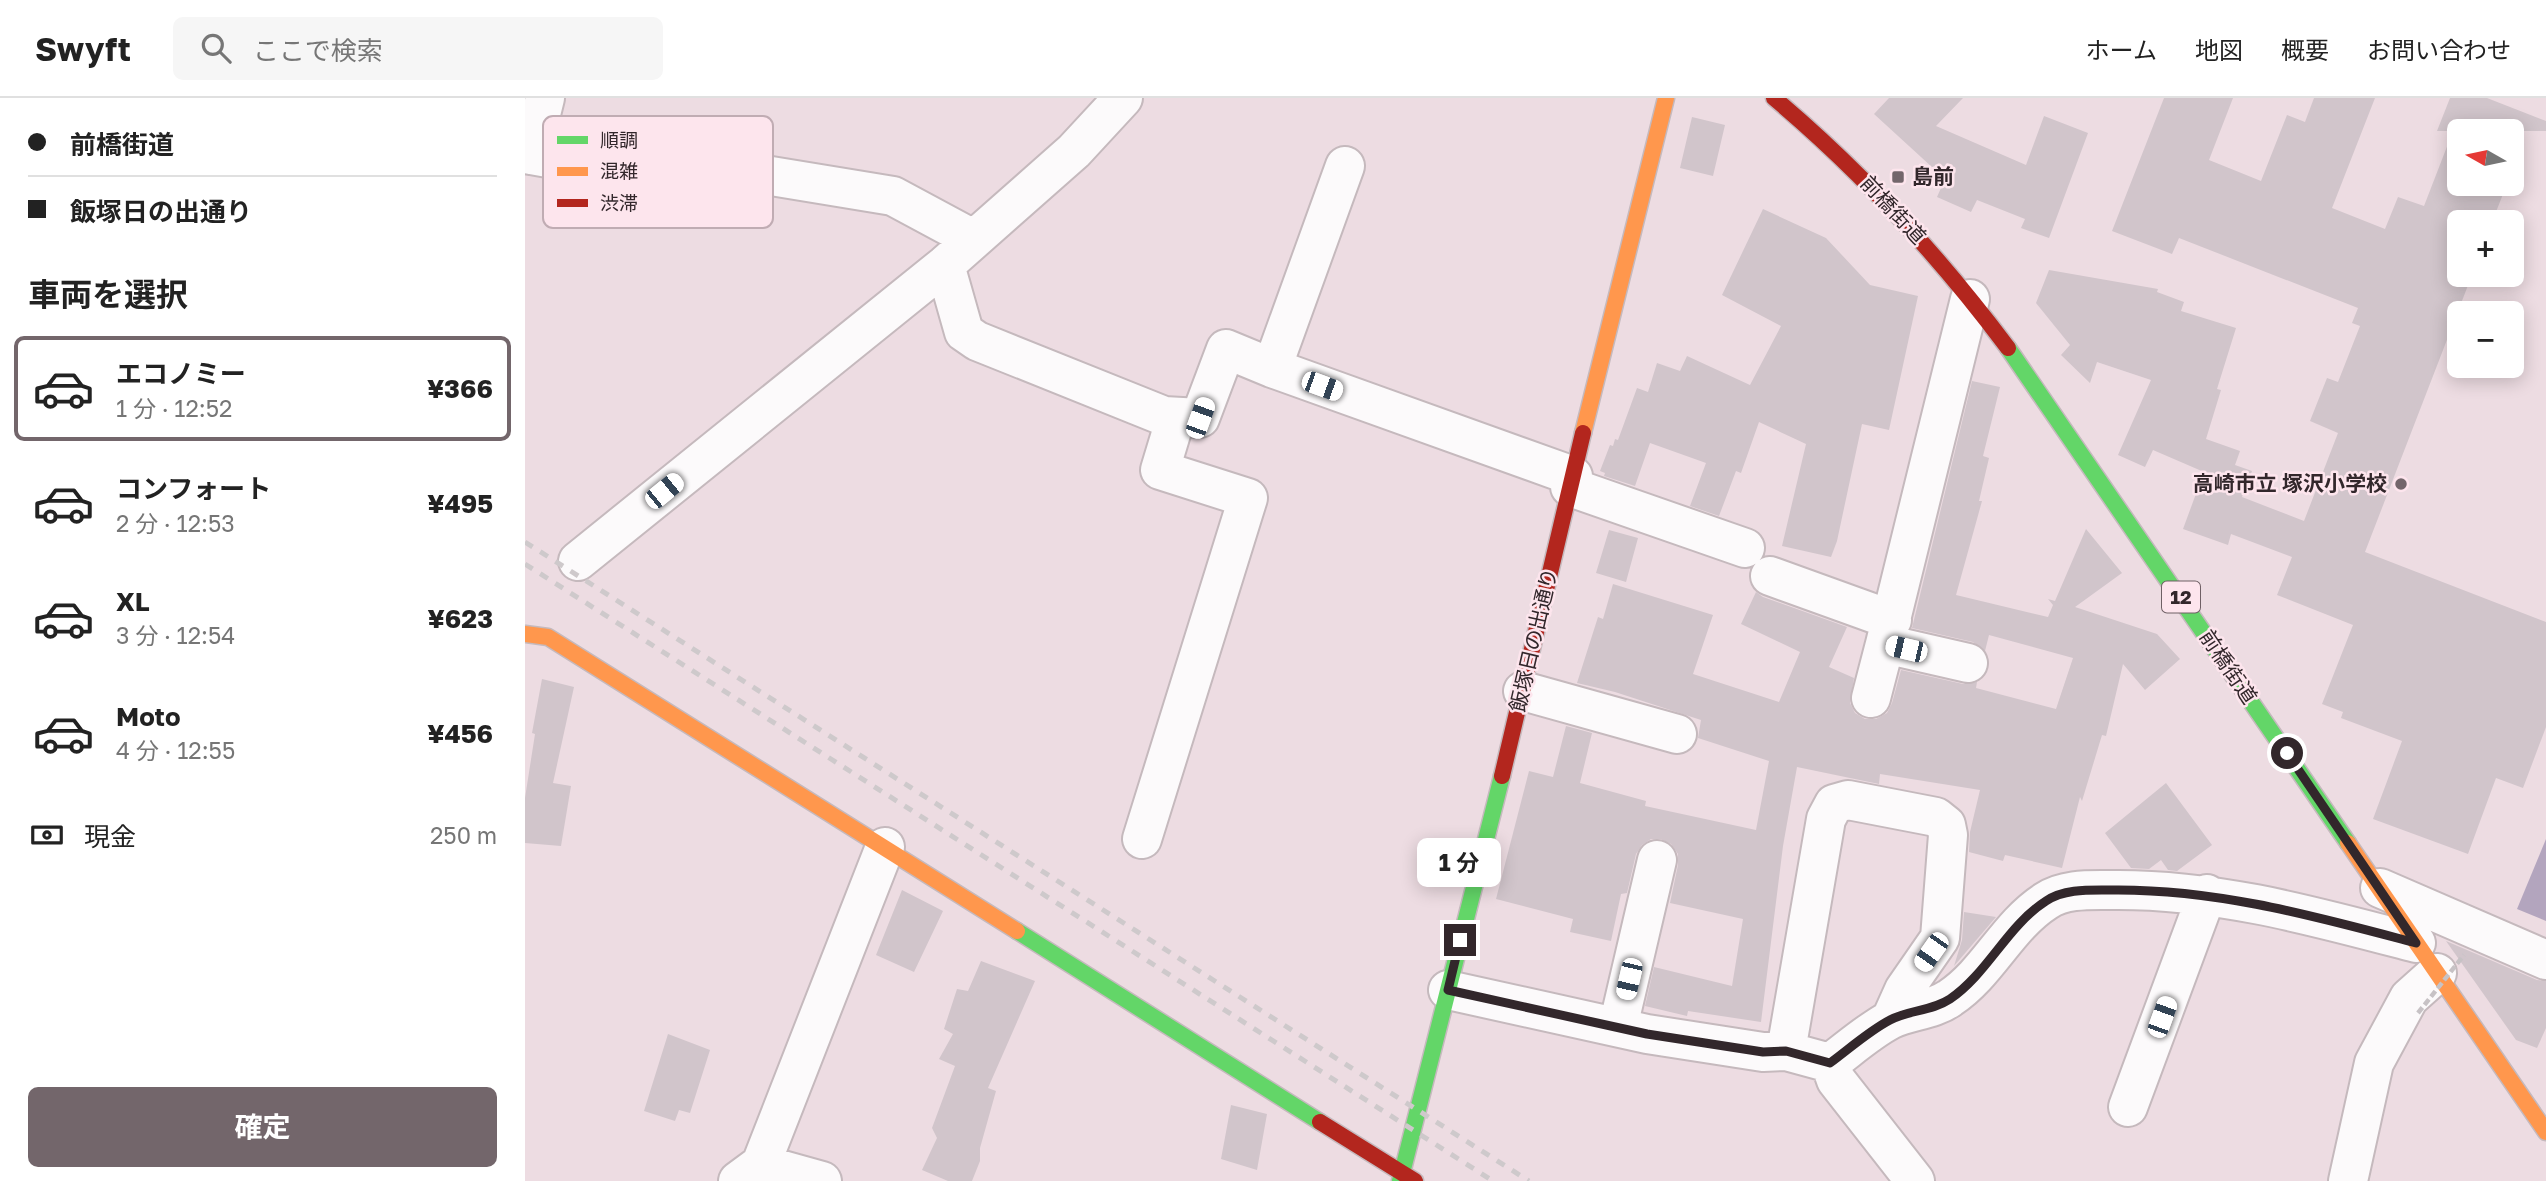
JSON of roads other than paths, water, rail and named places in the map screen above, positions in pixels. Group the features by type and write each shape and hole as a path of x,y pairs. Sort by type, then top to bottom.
{"street":[{"path":"528,154 545,98"},
{"path":"578,561 945,265 1074,151 1123,98"},
{"name":"飯塚日の出通り","path":"1405,1178 1448,990 1666,98"},
{"name":"前橋街道","path":"1773,98 1852,167 1928,247 1970,299 2047,403 2380,888 2439,957 2546,1132"},
{"path":"1272,368 1345,166"},
{"path":"773,176 893,196 973,239"},
{"path":"945,265 964,332 977,341 1164,416 1200,418 1226,349 1745,548"},
{"path":"1871,698 1970,299"},
{"path":"1142,839 1248,498 1160,470 1176,417"},
{"path":"1770,576 1889,632 1968,663"},
{"path":"525,634 548,637 885,847 1405,1178"},
{"path":"1523,691 1677,734"},
{"path":"1786,1051 1826,819 1834,804 1848,800 1936,817 1946,825 1948,835 1940,938 1904,990 1891,1019"},
{"path":"822,1181 750,1173 885,847"},
{"path":"1618,1027 1657,860"},
{"path":"2380,888 2546,960"},
{"path":"1830,1063 1891,1019 1948,1000 1971,982 2027,915 2048,899 2063,894 2090,890 2153,890 2207,894 2303,913 2439,957 2409,998 2374,1063 2348,1181"},
{"path":"2129,1107 2207,894"},
{"path":"1448,990 1704,1044 1763,1052 1786,1051 1830,1063"},
{"path":"1830,1063 1836,1080 1915,1181"}],"railway":[{"path":"525,542 1529,1181"},
{"path":"525,564 1493,1181"}],"place":[{"name":"島前","path":"1898,177"},
{"name":"高崎市立 塚沢小学校","path":"2401,484"}]}
